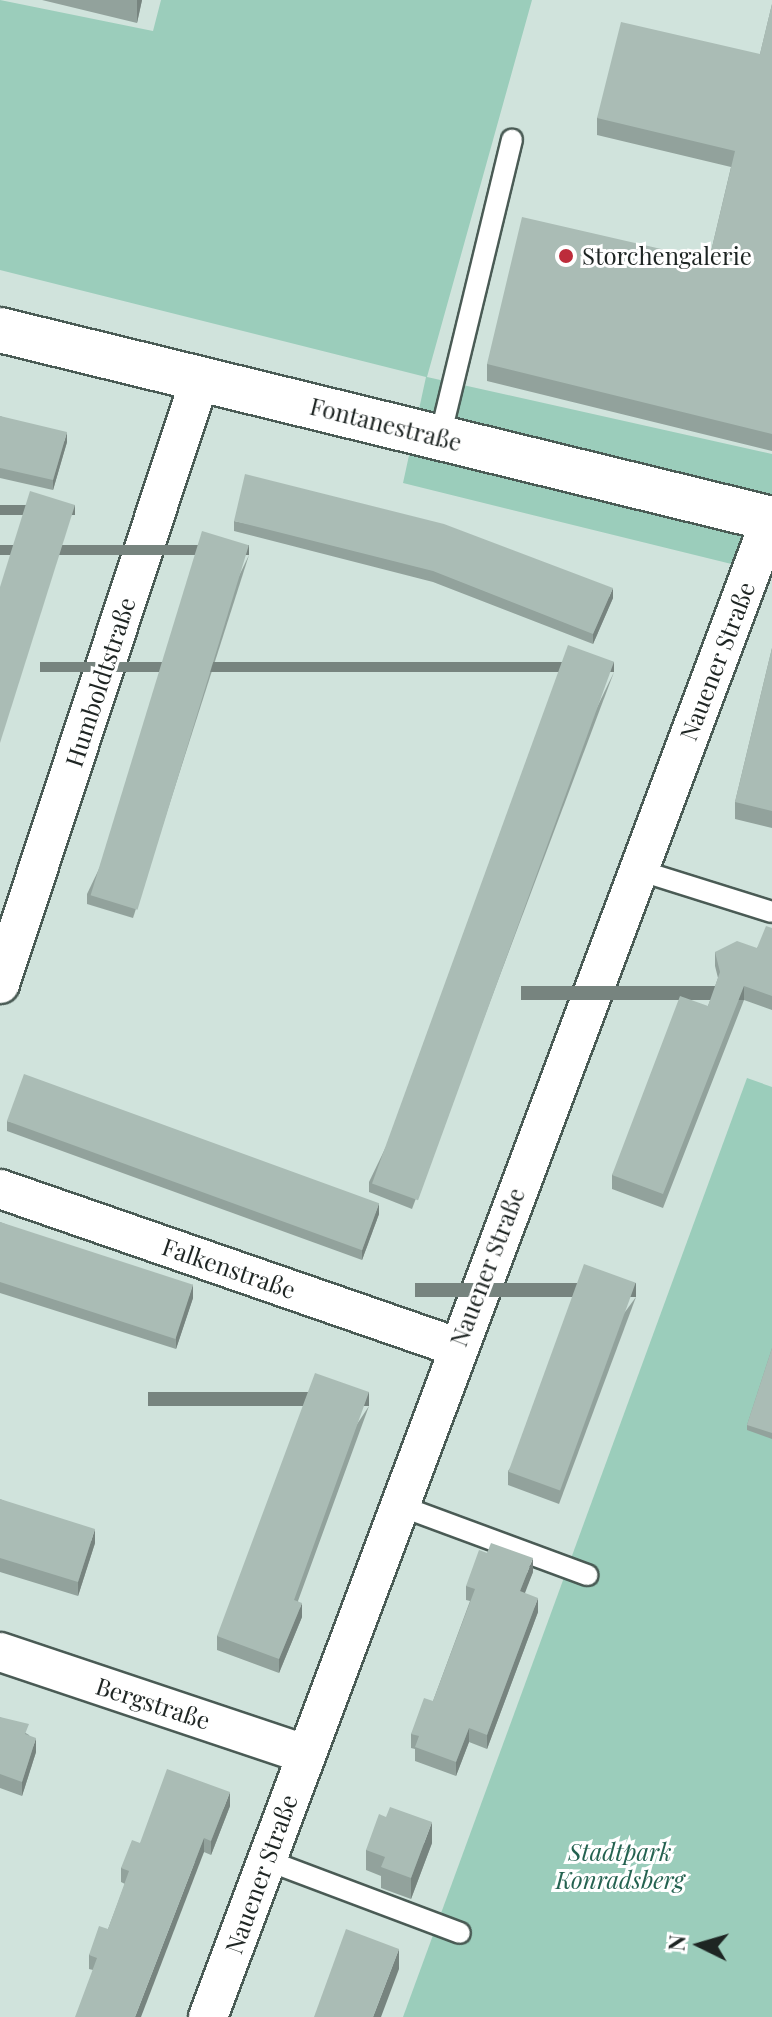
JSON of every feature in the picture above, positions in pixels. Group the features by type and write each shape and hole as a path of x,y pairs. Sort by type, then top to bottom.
{"street":[{"name":"Fontanestraße","path":"0,330 772,518"},
{"name":"Humboldtstraße","path":"0,984 200,379"},
{"name":"Nauener Straße","path":"208,2017 457,1347 772,518"},
{"name":"Falkenstraße","path":"0,1189 457,1347"},
{"name":"Bergstraße","path":"0,1652 305,1754"}],"lane":[{"path":"440,437 512,140"},
{"path":"638,870 772,912"},
{"path":"398,1505 587,1575"},
{"path":"266,1860 460,1933"}],"green space":[{"path":"0,0 153,31 161,0 532,0 427,377 772,454 772,574 403,483 426,377 0,270"},
{"name":"Stadtpark Konradsberg","path":"747,1078 772,1087 772,2017 403,2017"}],"building":[{"name":"Storchengalerie","path":"772,4 772,434 487,364 522,217 709,260 735,151 597,118 621,22 760,54"},
{"path":"0,416 67,432 53,480 0,468"},
{"path":"245,474 444,524 613,588 593,634 433,571 234,521"},
{"path":"30,491 75,505 0,743 0,587"},
{"path":"202,531 249,545 137,910 91,895"},
{"path":"568,645 614,662 418,1200 372,1183"},
{"path":"772,648 772,811 735,802"},
{"path":"766,926 772,928 772,996 744,986 663,1194 612,1175 680,996 708,1006 720,972 715,952 737,941 757,948"},
{"path":"24,1074 379,1203 362,1250 7,1121"},
{"path":"0,1222 193,1285 175,1339 0,1282"},
{"path":"584,1264 636,1283 560,1490 508,1472"},
{"path":"772,1348 772,1433 747,1425"},
{"path":"315,1373 369,1392 294,1600 302,1603 279,1659 217,1636"},
{"path":"0,1499 95,1529 78,1582 0,1558"},
{"path":"491,1543 533,1558 520,1591 538,1598 487,1735 469,1728 456,1762 415,1747 419,1736 411,1734 424,1698 433,1701 475,1589 466,1586 479,1550 487,1553"},
{"path":"0,1717 29,1724 25,1734 36,1738 22,1782 0,1774"},
{"path":"167,1769 230,1792 211,1841 204,1838 135,2017 75,2017 97,1958 89,1955 99,1926 108,1929 129,1871 121,1868 132,1840 140,1843"},
{"path":"390,1807 432,1822 411,1878 381,1867 385,1857 366,1850 379,1814 386,1817"},
{"path":"346,1929 399,1949 373,2017 314,2017"}],"place":[{"name":"Storchengalerie","path":"566,256"}]}
